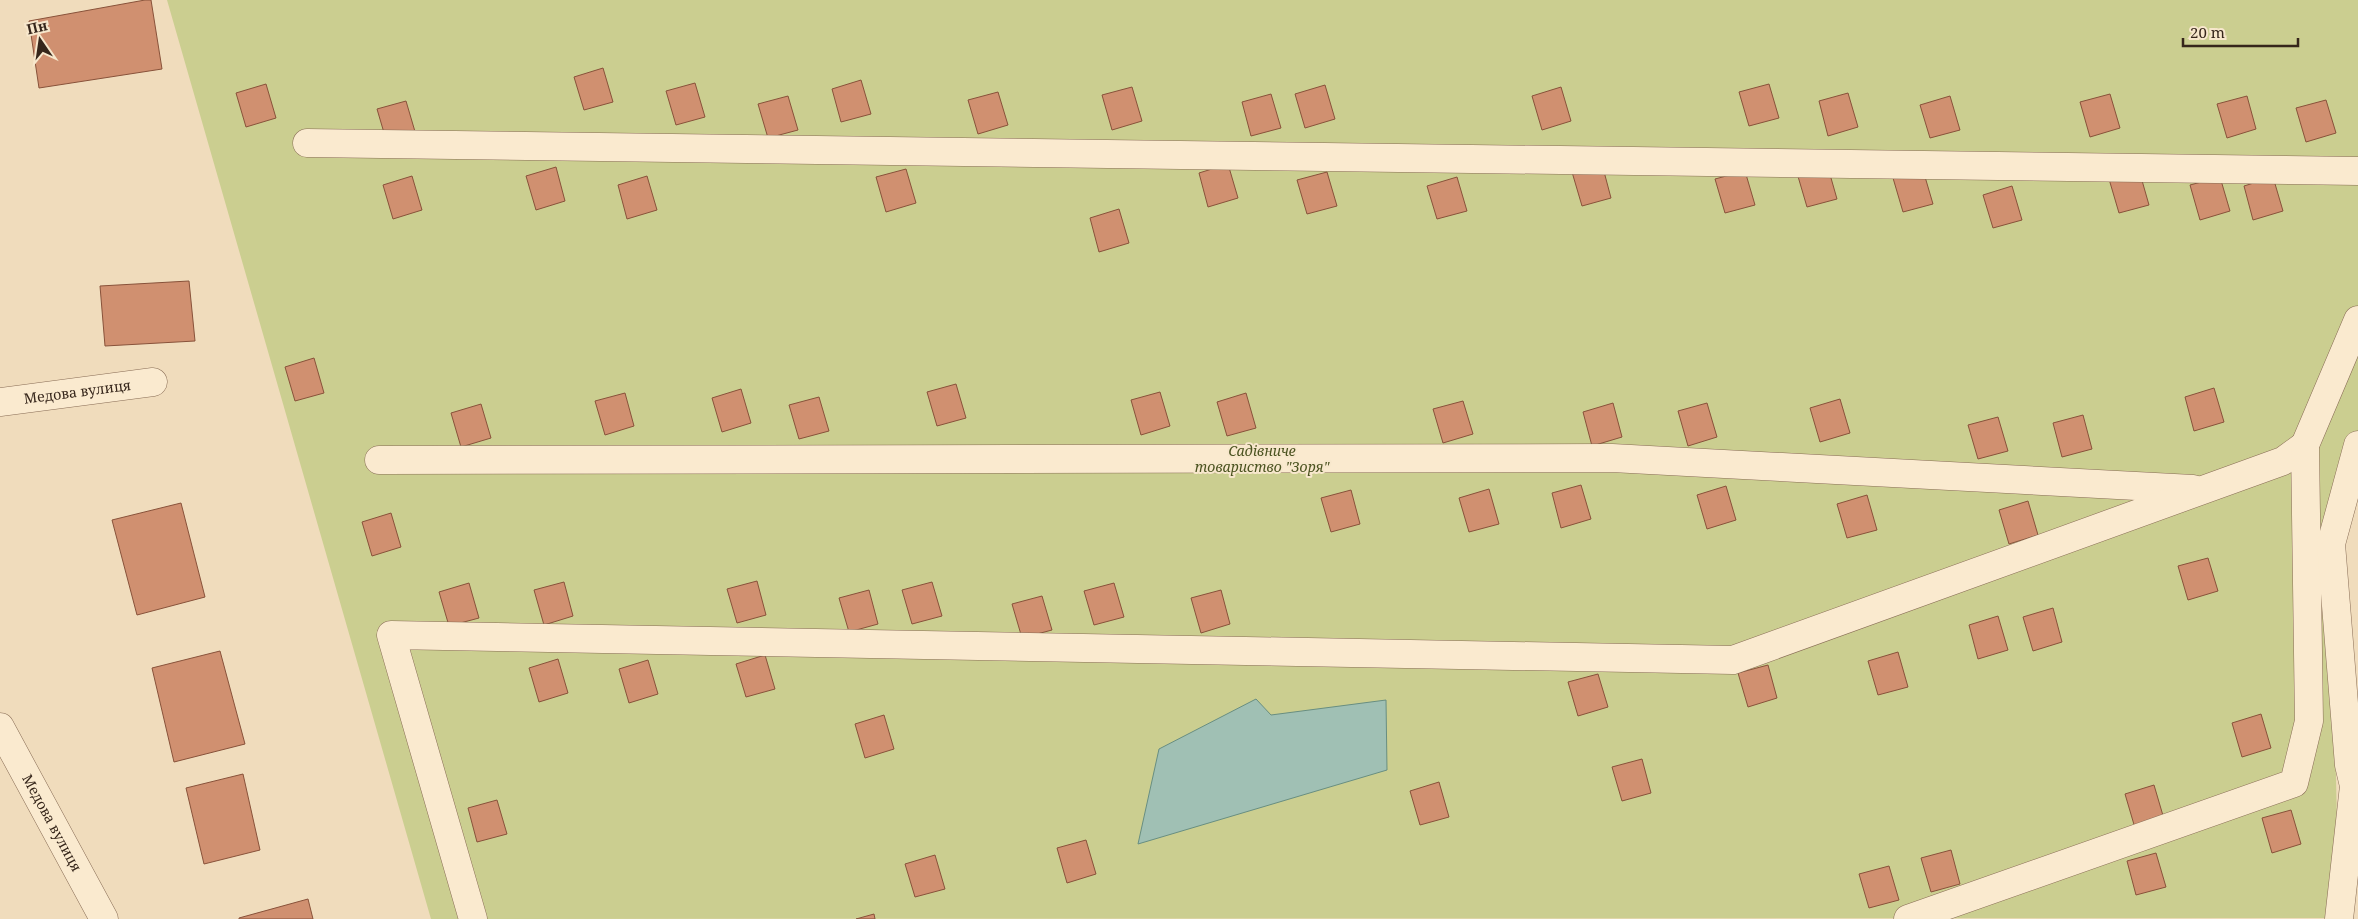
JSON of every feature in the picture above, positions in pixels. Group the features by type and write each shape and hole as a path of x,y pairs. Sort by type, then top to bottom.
{"street":[{"path":"307,144 2358,172"},
{"path":"1908,919 2294,783 2309,721 2305,445 2358,320"},
{"name":"Медова вулиця","path":"0,402 153,382"},
{"path":"473,919 391,635 1733,660 2283,461 2305,445"},
{"path":"2339,919 2354,786 2349,765 2331,544 2358,445"},
{"path":"379,460 1612,458 2205,490"},
{"name":"Медова вулиця","path":"0,727 104,919"}],"green space":[{"name":"Садівниче товариство \"Зоря\"","path":"167,0 2358,0 2358,445 2331,544 2339,918 431,919"}],"shaded area":[{"path":"1256,699 1271,715 1386,700 1387,770 1138,844 1159,749"}],"building":[{"path":"151,0 162,69 39,88 29,21"},
{"path":"603,68 613,102 584,110 574,77"},
{"path":"861,80 871,114 841,122 832,89"},
{"path":"695,83 705,117 676,125 666,91"},
{"path":"266,84 276,118 246,127 236,93"},
{"path":"1769,84 1779,118 1749,126 1739,92"},
{"path":"1325,85 1335,119 1305,128 1295,94"},
{"path":"1132,87 1142,121 1112,130 1102,95"},
{"path":"1561,87 1571,121 1542,130 1532,96"},
{"path":"998,92 1008,125 978,134 968,100"},
{"path":"1848,93 1858,127 1828,136 1819,101"},
{"path":"1271,94 1281,128 1251,136 1242,102"},
{"path":"2110,94 2120,128 2090,137 2080,102"},
{"path":"788,96 798,130 768,138 758,104"},
{"path":"1950,96 1960,130 1930,138 1920,105"},
{"path":"2247,96 2256,129 2227,138 2217,104"},
{"path":"2326,100 2336,133 2306,142 2296,108"},
{"path":"406,101 416,135 387,143 377,109"},
{"path":"1228,164 1238,198 1208,207 1199,173"},
{"path":"1602,164 1611,198 1582,206 1572,172"},
{"path":"1827,164 1837,199 1807,207 1797,173"},
{"path":"556,167 565,201 536,210 526,176"},
{"path":"906,169 916,203 886,212 876,177"},
{"path":"1923,170 1933,204 1903,212 1893,178"},
{"path":"2139,170 2149,205 2119,213 2109,179"},
{"path":"1745,171 1755,205 1725,213 1715,179"},
{"path":"1327,172 1337,206 1307,214 1297,180"},
{"path":"412,176 422,210 393,219 383,185"},
{"path":"647,176 657,210 627,219 618,185"},
{"path":"1457,177 1467,211 1437,219 1427,186"},
{"path":"2220,177 2230,211 2200,220 2190,185"},
{"path":"2273,177 2283,211 2253,220 2244,186"},
{"path":"2012,186 2022,220 1993,228 1983,195"},
{"path":"1119,209 1129,243 1099,252 1090,218"},
{"path":"189,281 195,341 105,346 100,286"},
{"path":"314,358 324,393 295,401 285,367"},
{"path":"956,384 966,418 937,426 927,392"},
{"path":"2214,388 2224,422 2194,431 2185,397"},
{"path":"741,389 751,423 722,432 712,398"},
{"path":"1160,392 1170,426 1141,435 1131,400"},
{"path":"625,393 634,426 605,435 595,401"},
{"path":"1246,393 1256,428 1227,436 1217,402"},
{"path":"819,397 829,431 799,439 789,405"},
{"path":"1840,399 1850,433 1820,442 1810,408"},
{"path":"1463,401 1473,434 1443,443 1433,409"},
{"path":"1613,403 1622,437 1592,446 1583,412"},
{"path":"1707,403 1717,437 1688,446 1678,411"},
{"path":"481,404 491,438 461,447 451,413"},
{"path":"2083,415 2092,449 2062,457 2053,423"},
{"path":"1998,417 2008,451 1978,459 1968,425"},
{"path":"1581,485 1591,519 1561,528 1552,493"},
{"path":"1726,486 1736,520 1707,529 1697,495"},
{"path":"1489,489 1499,524 1469,532 1459,498"},
{"path":"1351,490 1360,524 1331,532 1321,498"},
{"path":"1867,495 1877,530 1847,538 1837,504"},
{"path":"2028,501 2038,535 2009,544 1999,510"},
{"path":"181,503 205,597 137,615 112,520"},
{"path":"391,513 401,547 372,556 362,522"},
{"path":"2208,558 2218,591 2188,600 2178,566"},
{"path":"757,581 766,615 737,623 727,589"},
{"path":"564,582 573,616 544,625 534,590"},
{"path":"932,582 942,616 912,624 902,590"},
{"path":"469,583 479,618 449,626 439,592"},
{"path":"1114,583 1124,617 1094,625 1084,591"},
{"path":"869,590 878,624 849,632 839,598"},
{"path":"1221,590 1230,624 1201,633 1191,598"},
{"path":"1042,596 1052,630 1022,638 1012,604"},
{"path":"2053,608 2062,642 2033,651 2023,617"},
{"path":"1998,616 2008,650 1978,659 1969,625"},
{"path":"220,651 245,744 174,762 152,668"},
{"path":"1898,652 1908,687 1878,695 1868,661"},
{"path":"765,655 775,689 746,697 736,664"},
{"path":"558,659 568,693 539,702 529,668"},
{"path":"648,660 658,694 629,703 619,669"},
{"path":"1768,665 1777,698 1748,707 1738,673"},
{"path":"1598,674 1608,707 1578,716 1568,682"},
{"path":"2261,714 2271,748 2242,757 2232,723"},
{"path":"884,715 894,749 865,758 855,724"},
{"path":"1642,759 1651,793 1622,801 1612,767"},
{"path":"243,774 260,850 204,864 186,788"},
{"path":"1439,782 1449,817 1420,825 1410,791"},
{"path":"2154,785 2164,819 2135,828 2125,794"},
{"path":"497,800 507,834 477,842 468,808"},
{"path":"2291,810 2301,844 2272,853 2262,818"},
{"path":"1086,840 1096,874 1067,883 1057,848"},
{"path":"1951,850 1960,884 1931,892 1921,858"},
{"path":"2156,853 2166,887 2136,895 2127,861"},
{"path":"935,855 945,889 915,897 905,864"},
{"path":"1889,866 1899,900 1869,908 1859,874"},
{"path":"308,899 313,919 239,919 239,918"},
{"path":"874,914 875,919 856,919"}]}
